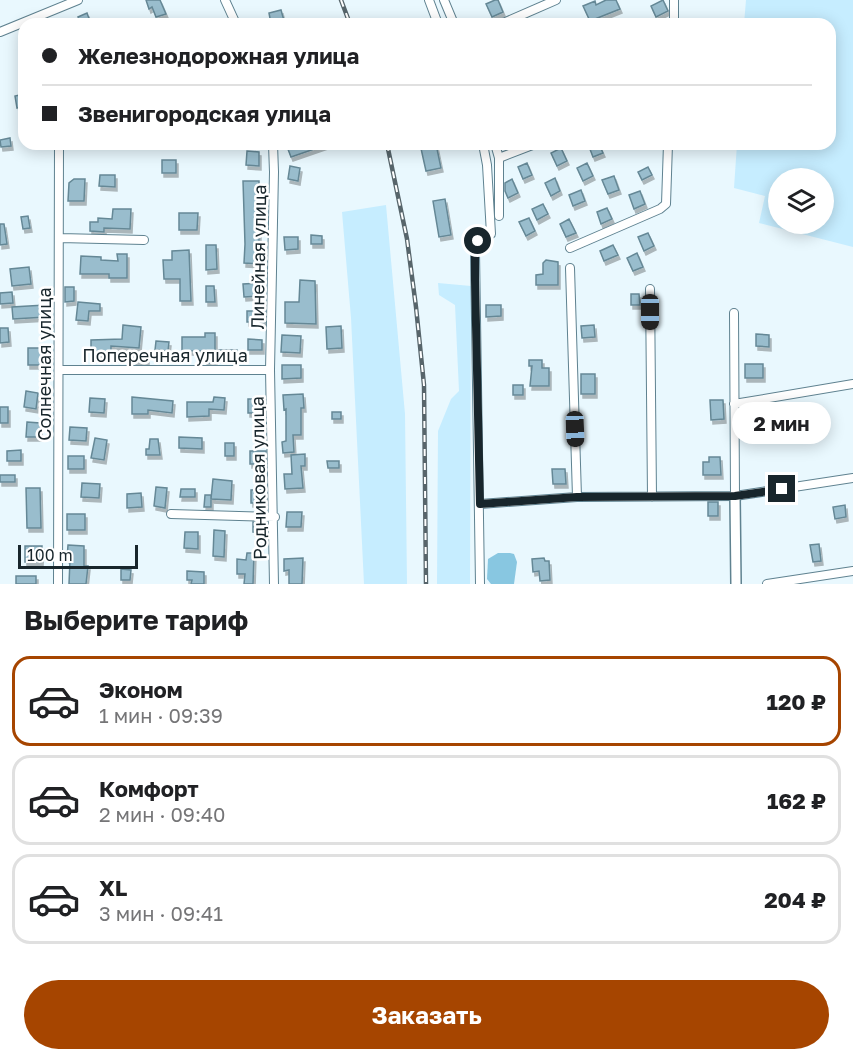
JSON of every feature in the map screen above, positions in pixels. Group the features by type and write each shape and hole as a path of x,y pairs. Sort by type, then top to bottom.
{"street":[{"path":"34,18 78,0"},
{"path":"225,0 233,18"},
{"path":"429,0 436,18"},
{"path":"444,0 452,18"},
{"path":"515,18 556,0"},
{"path":"674,0 674,18"},
{"path":"0,32 18,25"},
{"name":"Солнечная улица","path":"58,584 59,150"},
{"name":"Линейная улица","path":"270,370 273,150"},
{"path":"480,584 475,252 478,241 490,234 487,165 484,150"},
{"path":"497,150 499,158 500,216"},
{"path":"499,158 520,150"},
{"path":"570,248 660,209 666,204 668,150"},
{"path":"60,238 144,240"},
{"path":"570,268 577,497"},
{"path":"650,289 652,497"},
{"path":"734,313 736,584"},
{"name":"Поперечная улица","path":"59,369 270,370"},
{"name":"Родниковая улица","path":"270,370 275,518 274,584"},
{"path":"735,404 853,384"},
{"path":"480,504 577,497 735,496 853,478"},
{"path":"171,514 275,518"},
{"path":"767,584 853,571"}],"shaded area":[{"path":"746,0 853,0 853,247 802,234 834,234 834,168 768,168 768,225 759,223 765,196 734,188 737,150 836,150 836,18 744,18"},
{"path":"386,205 405,414 407,584 364,584 351,318 342,212"},
{"path":"438,283 471,286 470,584 437,584 438,431 451,399 459,391 455,305 439,295"},
{"path":"498,553 514,554 517,562 514,584 491,584 487,579 488,559"}],"building":[{"path":"146,0 160,0 166,14 156,17 152,7 149,9"},
{"path":"498,0 503,12 492,17 486,4"},
{"path":"606,0 616,0 620,9 598,18 589,18 583,6 595,1 596,5"},
{"path":"663,0 668,11 656,17 651,6"},
{"path":"281,10 283,18 270,18 269,13"},
{"path":"87,13 89,18 78,18"},
{"path":"18,95 17,108 15,96"},
{"path":"10,138 11,146 1,147 0,140"},
{"path":"288,150 311,150 291,157"},
{"path":"421,150 437,150 441,168 426,171"},
{"path":"562,150 567,161 557,166 551,153"},
{"path":"590,150 602,150 603,153 593,157"},
{"path":"247,151 259,152 259,166 246,165"},
{"path":"162,160 176,160 176,173 162,173"},
{"path":"527,163 532,175 523,179 518,167"},
{"path":"587,163 593,176 583,181 577,168"},
{"path":"290,166 300,168 298,181 288,179"},
{"path":"648,167 652,175 642,180 638,172"},
{"path":"100,175 115,175 115,187 99,186"},
{"path":"614,176 619,190 608,194 602,180"},
{"path":"555,178 560,191 551,196 545,183"},
{"path":"74,179 85,179 84,201 68,201 69,183"},
{"path":"512,179 518,193 508,198 505,183"},
{"path":"243,181 259,181 259,264 244,263"},
{"path":"581,190 585,201 573,206 569,195"},
{"path":"640,191 645,204 634,209 629,195"},
{"path":"445,199 451,235 439,237 433,201"},
{"path":"543,204 548,214 537,220 532,209"},
{"path":"607,208 612,219 601,224 597,212"},
{"path":"113,209 131,209 130,229 104,228 104,232 90,231 90,222 98,222 98,218 112,219"},
{"path":"179,213 198,213 197,230 179,230"},
{"path":"28,216 30,228 23,229 21,217"},
{"path":"529,218 535,231 526,236 519,222"},
{"path":"569,219 576,233 566,237 560,224"},
{"path":"0,224 4,224 7,244 0,245"},
{"path":"648,233 654,246 644,251 638,237"},
{"path":"311,235 322,236 322,244 311,244"},
{"path":"284,237 298,237 298,249 285,250"},
{"path":"206,245 216,245 217,269 206,270"},
{"path":"613,245 618,255 604,261 600,251"},
{"path":"189,250 191,301 180,301 180,279 164,279 163,260 172,260 172,251"},
{"path":"637,253 643,267 633,271 627,258"},
{"path":"117,254 127,254 127,278 109,278 109,274 80,274 81,256 118,261"},
{"path":"546,260 558,262 558,285 536,285 536,275 543,274 543,263"},
{"path":"29,267 31,284 12,286 10,269"},
{"path":"300,280 315,281 316,324 285,323 285,302 299,302"},
{"path":"260,283 260,296 244,297 243,284"},
{"path":"206,286 214,286 215,302 206,302"},
{"path":"65,287 74,287 74,301 65,302"},
{"path":"12,292 13,303 0,304 0,293"},
{"path":"631,294 639,294 640,305 631,305"},
{"path":"78,302 100,304 100,311 89,311 88,321 76,320"},
{"path":"45,305 46,317 13,319 12,307"},
{"path":"486,305 501,305 501,316 486,317"},
{"path":"247,311 265,311 265,322 247,322"},
{"path":"123,325 141,327 139,348 111,346 111,354 91,355 91,340 122,339"},
{"path":"594,325 595,337 582,338 581,326"},
{"path":"341,326 342,348 327,349 326,327"},
{"path":"0,328 8,328 9,342 0,343"},
{"path":"205,333 215,333 215,350 237,350 237,358 215,357 215,363 205,363 205,351 182,351 182,337 205,337"},
{"path":"756,334 769,335 769,347 756,346"},
{"path":"282,335 301,336 300,353 281,352"},
{"path":"248,339 262,340 262,350 248,350"},
{"path":"156,341 169,342 168,351 155,350"},
{"path":"28,348 43,348 43,365 28,365"},
{"path":"135,352 147,353 147,361 134,361"},
{"path":"529,360 542,360 542,368 549,368 549,386 530,386 532,366 529,366"},
{"path":"745,364 763,364 763,378 745,378"},
{"path":"282,365 301,365 301,378 282,379"},
{"path":"581,374 595,374 595,394 581,394"},
{"path":"513,385 523,385 523,395 513,395"},
{"path":"26,391 38,393 36,409 24,407"},
{"path":"303,394 301,435 293,435 294,452 283,453 282,442 286,441 286,409 284,410 283,395"},
{"path":"132,397 173,401 172,413 148,410 148,414 132,414"},
{"path":"214,397 225,398 224,410 209,409 209,416 187,417 187,402 213,402"},
{"path":"90,398 105,399 104,413 89,412"},
{"path":"248,399 265,399 265,413 248,413"},
{"path":"710,400 723,400 724,419 711,420"},
{"path":"0,407 8,407 8,423 0,423"},
{"path":"332,412 341,412 341,419 332,419"},
{"path":"27,422 40,423 40,437 26,437"},
{"path":"70,427 87,428 86,441 69,440"},
{"path":"179,437 202,438 202,449 179,448"},
{"path":"95,438 107,440 104,460 91,458"},
{"path":"150,439 158,439 160,455 146,455"},
{"path":"225,443 234,443 234,456 225,456"},
{"path":"21,450 21,461 7,461 7,451"},
{"path":"250,451 266,451 266,464 250,464"},
{"path":"305,454 305,466 301,466 303,488 285,489 284,474 292,474 291,455"},
{"path":"68,456 84,456 84,469 68,469"},
{"path":"709,457 720,457 721,475 703,475 703,462 709,462"},
{"path":"327,461 339,461 339,468 328,468"},
{"path":"552,469 565,469 566,484 553,484"},
{"path":"0,475 15,475 15,482 0,482"},
{"path":"213,479 232,481 231,500 211,499"},
{"path":"82,483 100,484 99,498 81,497"},
{"path":"156,487 167,488 165,508 154,506"},
{"path":"26,488 40,488 41,528 27,528"},
{"path":"181,489 195,489 195,497 180,497"},
{"path":"266,489 266,503 251,503 251,490"},
{"path":"141,493 142,507 127,508 127,494"},
{"path":"205,495 211,495 211,507 204,507"},
{"path":"708,502 718,502 718,516 708,516"},
{"path":"845,505 846,517 835,519 833,507"},
{"path":"287,512 302,512 301,527 286,527"},
{"path":"67,514 85,514 85,530 67,530"},
{"path":"253,522 264,523 263,533 253,532"},
{"path":"214,530 225,531 224,557 213,556"},
{"path":"185,532 198,532 198,549 184,548"},
{"path":"819,544 821,561 813,562 810,545"},
{"path":"68,545 84,546 84,566 88,566 86,584 69,584"},
{"path":"25,546 42,546 41,562 25,562"},
{"path":"247,553 254,553 253,584 244,584 245,574 237,574 237,559 246,560"},
{"path":"303,558 302,584 289,584 289,570 284,571 284,559"},
{"path":"544,558 545,561 549,561 550,580 540,581 539,571 533,572 532,559"},
{"path":"121,569 131,570 130,580 121,580"},
{"path":"187,571 204,572 204,584 191,584 192,580 187,580"},
{"path":"16,576 36,576 36,584 16,584"}],"railway":[{"path":"341,0 348,18"},
{"path":"388,150 407,239 424,385 426,584"}],"route":[{"path":"478,241 475,252 475,280 480,504 577,497 735,496 782,489"}]}
